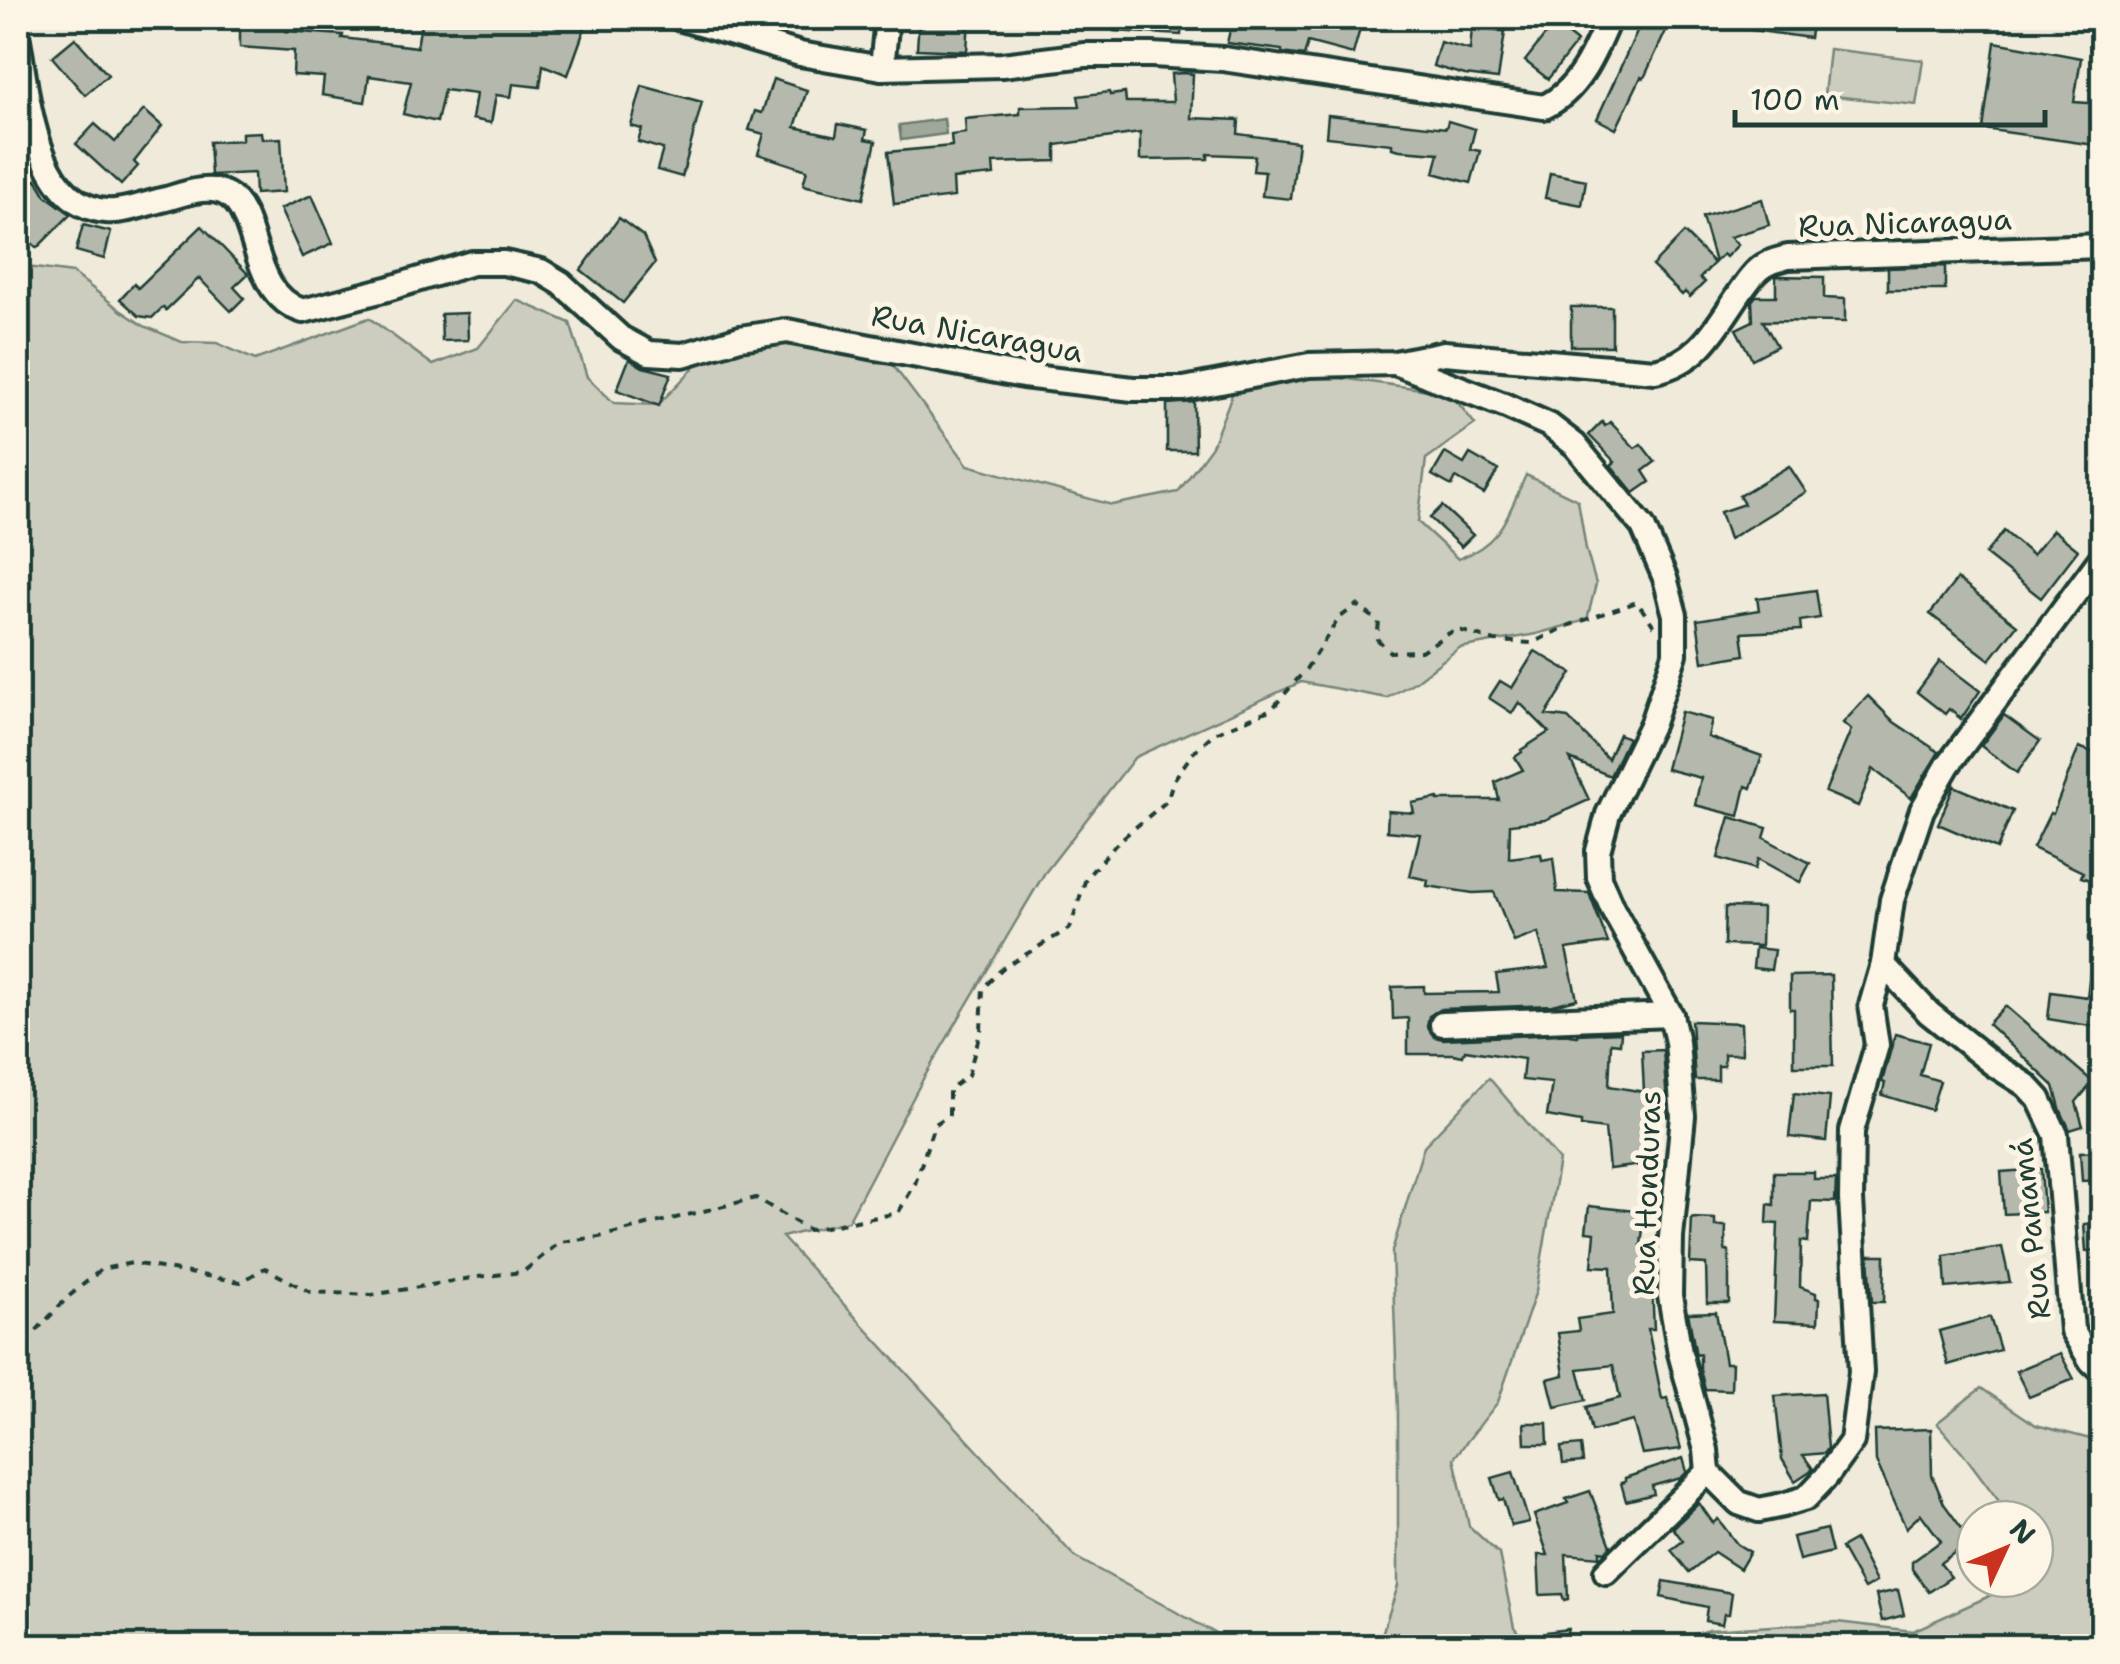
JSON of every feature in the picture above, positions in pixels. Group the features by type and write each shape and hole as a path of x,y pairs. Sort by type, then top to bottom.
{"street":[{"path":"679,18 800,54 882,68 1002,65 1085,56 1223,59 1544,107 1569,88 1592,57 1609,18"},
{"path":"882,68 888,18"},
{"name":"Rua Nicaragua","path":"18,40 38,144 52,176 92,209 111,212 202,190 226,194 240,208 267,280 284,300 303,311 472,264 504,262 542,270 562,283 621,338 649,353 682,355 740,338 787,330 1022,376 1133,389 1184,389 1309,365 1395,363 1444,353 1654,371 1690,359 1748,282 1765,265 1788,257 2102,246"},
{"name":"Rua Honduras","path":"1395,363 1504,404 1548,425 1575,444 1642,526 1665,578 1675,615 1675,654 1652,723 1608,814 1598,851 1599,878 1671,1016 1677,1042 1683,1116 1671,1237 1670,1296 1708,1472"},
{"path":"1606,1572 1708,1472 1739,1503 1759,1510 1784,1505 1806,1498 1852,1441 1861,1372 1851,1198 1852,1131 1877,1045 1871,1004 1883,964 1892,900 1922,810 1948,764 2102,556"},
{"name":"Rua Panamá","path":"1883,964 1929,1013 2039,1099 2056,1135 2072,1330 2090,1361 2102,1371"},
{"path":"1442,1024 1671,1016"}],"path":[{"path":"18,1356 34,1332 102,1269 132,1263 241,1282 265,1268 310,1292 372,1295 523,1272 560,1242 599,1237 756,1198 809,1230 898,1213 916,1184 934,1125 949,1115 949,1090 968,1075 981,1030 984,988 1003,968 1070,928 1086,878 1118,841 1167,801 1173,782 1192,754 1214,733 1272,709 1306,670 1339,618 1357,604 1379,622 1377,639 1390,652 1421,651 1456,628 1496,641 1532,642 1636,602 1675,654"}],"shaded area":[{"path":"1829,49 1923,60 1916,105 1824,95"},
{"path":"944,119 946,134 901,140 899,125"},
{"path":"27,267 73,273 144,326 182,342 217,343 255,360 369,318 433,365 478,348 517,300 570,323 587,377 614,403 658,405 713,348 806,332 892,364 968,465 1112,505 1178,492 1212,446 1235,387 1304,373 1450,393 1475,424 1426,459 1418,522 1458,559 1494,536 1526,475 1578,500 1596,584 1587,620 1459,648 1387,698 1301,682 1135,757 1044,874 923,1079 848,1221 782,1237 1075,1557 1239,1646 18,1646 18,284"},
{"path":"1489,1078 1559,1160 1536,1291 1498,1402 1454,1458 1469,1526 1499,1554 1514,1627 1529,1646 1378,1646 1398,1586 1398,1413 1392,1251 1424,1146"},
{"path":"1981,1388 2036,1425 2102,1442 2102,1646 1668,1646 1709,1630 1837,1622 1913,1631 1983,1599 2055,1599 2055,1499 1997,1499 1937,1423"}],"building":[{"path":"240,18 287,18 286,31 417,47 422,18 575,18 587,22 568,75 543,65 540,87 513,84 511,97 496,95 491,123 472,119 476,94 444,90 437,122 403,114 411,82 369,76 365,102 322,95 324,77 293,75 294,51 240,47"},
{"path":"919,18 969,18 967,51 917,49"},
{"path":"1114,18 1182,18 1181,35 1114,31"},
{"path":"1233,18 1363,18 1353,54 1308,42 1304,56 1227,43"},
{"path":"1643,18 1672,18 1616,129 1597,119"},
{"path":"1737,18 1813,18 1810,38 1737,28"},
{"path":"1554,24 1577,42 1548,79 1525,61"},
{"path":"1472,28 1505,32 1498,79 1433,66 1440,42 1470,50"},
{"path":"75,38 108,75 85,95 52,57"},
{"path":"1995,42 2081,58 2074,102 2102,104 2102,146 1983,129"},
{"path":"1171,74 1193,74 1191,118 1239,120 1238,134 1298,142 1291,199 1262,196 1265,172 1253,171 1255,156 1208,154 1208,159 1140,160 1140,133 1056,145 1056,161 993,163 994,175 953,179 954,197 894,204 888,152 952,146 951,135 966,133 965,119 1020,114 1020,107 1080,106 1078,96 1125,93 1126,102 1173,102"},
{"path":"773,79 807,90 795,127 836,136 838,124 867,130 865,139 876,141 863,199 803,185 807,170 758,154 764,134 749,130 755,111 762,113"},
{"path":"642,86 702,102 682,177 657,170 663,149 638,142 642,129 631,126"},
{"path":"144,110 162,126 134,162 138,166 121,185 76,144 95,124 115,142"},
{"path":"1328,115 1446,128 1448,121 1475,129 1470,149 1480,151 1471,183 1434,173 1439,153 1326,137"},
{"path":"261,132 262,139 281,138 284,192 255,194 254,173 211,175 209,142 242,140 242,133"},
{"path":"1550,173 1586,180 1582,205 1545,198"},
{"path":"36,179 46,196 71,214 37,248 18,230 18,191"},
{"path":"312,195 333,243 302,257 280,209"},
{"path":"1762,199 1769,225 1730,237 1738,245 1715,262 1702,217"},
{"path":"619,218 643,236 655,263 623,303 581,270"},
{"path":"83,225 111,232 104,259 76,251"},
{"path":"202,226 248,274 234,287 244,298 231,311 199,278 166,310 163,307 152,318 139,316 120,299 134,284 138,288"},
{"path":"1684,233 1714,263 1700,278 1705,282 1690,297 1685,292 1682,295 1652,266"},
{"path":"1945,266 1945,290 1888,290 1888,268"},
{"path":"1776,276 1824,277 1824,298 1845,299 1845,322 1763,321 1777,346 1752,359 1736,329 1753,321 1752,301 1756,296 1776,296"},
{"path":"1571,307 1612,307 1612,346 1571,346"},
{"path":"467,313 468,340 442,341 441,314"},
{"path":"629,359 671,374 659,406 617,390"},
{"path":"1194,402 1195,451 1167,451 1167,404"},
{"path":"1602,422 1605,426 1610,422 1635,448 1641,444 1655,462 1643,471 1650,482 1634,493 1611,465 1615,462 1589,435"},
{"path":"1445,453 1464,464 1470,454 1498,470 1484,494 1456,478 1452,486 1432,475"},
{"path":"1789,466 1806,492 1729,539 1720,512 1744,504 1739,496"},
{"path":"1442,506 1473,535 1461,547 1430,518"},
{"path":"2053,530 2078,550 2041,598 1985,554 2004,531 2032,555"},
{"path":"1957,579 2017,625 1990,660 1930,614"},
{"path":"1816,590 1820,618 1800,621 1801,630 1742,633 1745,655 1703,662 1697,620 1759,610 1757,598"},
{"path":"1535,651 1572,673 1546,715 1568,718 1608,759 1619,734 1628,738 1610,776 1570,759 1589,800 1545,820 1510,824 1509,858 1541,854 1542,860 1553,858 1557,892 1589,893 1608,943 1566,949 1577,999 1552,1005 1441,1009 1429,1016 1427,1026 1434,1037 1443,1039 1621,1032 1620,1044 1611,1043 1609,1086 1644,1092 1642,1051 1663,1050 1668,1116 1644,1116 1651,1164 1609,1169 1605,1129 1547,1116 1552,1083 1522,1080 1524,1059 1465,1050 1463,1056 1408,1054 1408,1018 1393,1019 1392,987 1424,986 1424,993 1499,992 1496,974 1548,968 1538,933 1514,942 1494,892 1427,886 1428,880 1410,876 1420,834 1387,831 1388,811 1414,813 1412,803 1438,798 1499,800 1495,782 1523,770 1515,757 1549,732 1519,702 1512,713 1489,698 1500,681 1512,688"},
{"path":"1940,661 1980,691 1961,719 1949,709 1945,714 1917,692"},
{"path":"1868,696 1894,722 1939,752 1911,798 1873,769 1858,806 1825,792 1851,730 1843,723"},
{"path":"1681,712 1712,720 1708,737 1762,756 1751,788 1746,786 1739,816 1695,805 1701,778 1666,769"},
{"path":"2004,715 2040,741 2017,773 1981,746"},
{"path":"2079,747 2102,756 2102,884 2081,877 2083,872 2033,848 2050,813 2053,814"},
{"path":"1954,786 2013,811 1997,849 1938,824"},
{"path":"1730,817 1767,828 1764,838 1810,863 1800,882 1758,859 1755,869 1718,858"},
{"path":"1725,907 1762,908 1761,946 1724,945"},
{"path":"1755,948 1774,950 1771,970 1753,968"},
{"path":"2092,956 2102,957 2102,1028 2048,1019 2051,992 2087,997"},
{"path":"1831,975 1833,1066 1794,1066 1790,976"},
{"path":"2005,1006 2093,1082 2076,1102 2083,1126 2070,1130 2054,1086 1988,1024"},
{"path":"1691,1021 1741,1023 1742,1054 1724,1054 1724,1066 1718,1066 1718,1080 1695,1080"},
{"path":"1895,1034 1929,1043 1920,1075 1940,1081 1931,1110 1882,1095"},
{"path":"1794,1093 1830,1097 1826,1141 1789,1137"},
{"path":"2102,1151 2102,1180 2082,1181 2080,1152"},
{"path":"2041,1169 2044,1212 2004,1214 2001,1172"},
{"path":"1774,1172 1814,1172 1814,1179 1836,1179 1835,1202 1811,1201 1808,1242 1801,1241 1800,1287 1816,1293 1819,1299 1818,1323 1774,1321 1778,1224 1767,1223 1768,1204 1774,1205"},
{"path":"1589,1206 1645,1212 1641,1245 1650,1245 1647,1287 1652,1287 1654,1329 1648,1329 1662,1399 1667,1398 1681,1449 1642,1454 1633,1421 1592,1431 1586,1407 1620,1398 1613,1365 1578,1369 1586,1400 1555,1407 1548,1379 1564,1375 1558,1333 1579,1331 1577,1319 1613,1314 1611,1267 1592,1266 1595,1233 1586,1232"},
{"path":"1692,1218 1715,1219 1715,1226 1726,1226 1729,1303 1707,1303 1706,1264 1690,1263"},
{"path":"2102,1222 2102,1250 2086,1251 2084,1224"},
{"path":"2002,1247 2010,1282 1946,1288 1944,1256"},
{"path":"1869,1255 1885,1255 1884,1302 1872,1302"},
{"path":"1716,1312 1725,1363 1732,1363 1731,1390 1705,1389 1688,1313"},
{"path":"1990,1317 2000,1350 1948,1365 1939,1331"},
{"path":"2060,1353 2074,1379 2029,1397 2016,1371"},
{"path":"1823,1393 1828,1448 1825,1453 1803,1455 1813,1469 1795,1481 1782,1459 1775,1396"},
{"path":"1524,1423 1547,1423 1548,1444 1525,1444"},
{"path":"1931,1429 1932,1475 1955,1519 1955,1552 1940,1563 1951,1577 1929,1592 1912,1569 1912,1562 1941,1541 1921,1514 1906,1528 1876,1461 1875,1431"},
{"path":"1581,1445 1583,1462 1563,1464 1561,1447"},
{"path":"1683,1458 1687,1472 1681,1478 1652,1486 1654,1494 1626,1501 1621,1483 1625,1478"},
{"path":"1513,1472 1529,1522 1511,1526 1492,1478"},
{"path":"1590,1491 1611,1546 1600,1551 1600,1557 1566,1554 1568,1599 1564,1600 1562,1594 1540,1595 1538,1555 1548,1555 1534,1515"},
{"path":"1699,1503 1713,1523 1718,1519 1737,1544 1750,1552 1740,1569 1714,1552 1689,1572 1671,1550 1683,1541 1673,1528"},
{"path":"1826,1529 1832,1552 1799,1560 1793,1537"},
{"path":"1855,1540 1876,1582 1864,1589 1841,1548"},
{"path":"1664,1581 1732,1593 1729,1614 1724,1614 1722,1624 1705,1621 1707,1607 1661,1597"},
{"path":"1898,1590 1904,1615 1882,1621 1876,1595"},
{"path":"1568,1629 1563,1646 1542,1646 1547,1632"}]}
